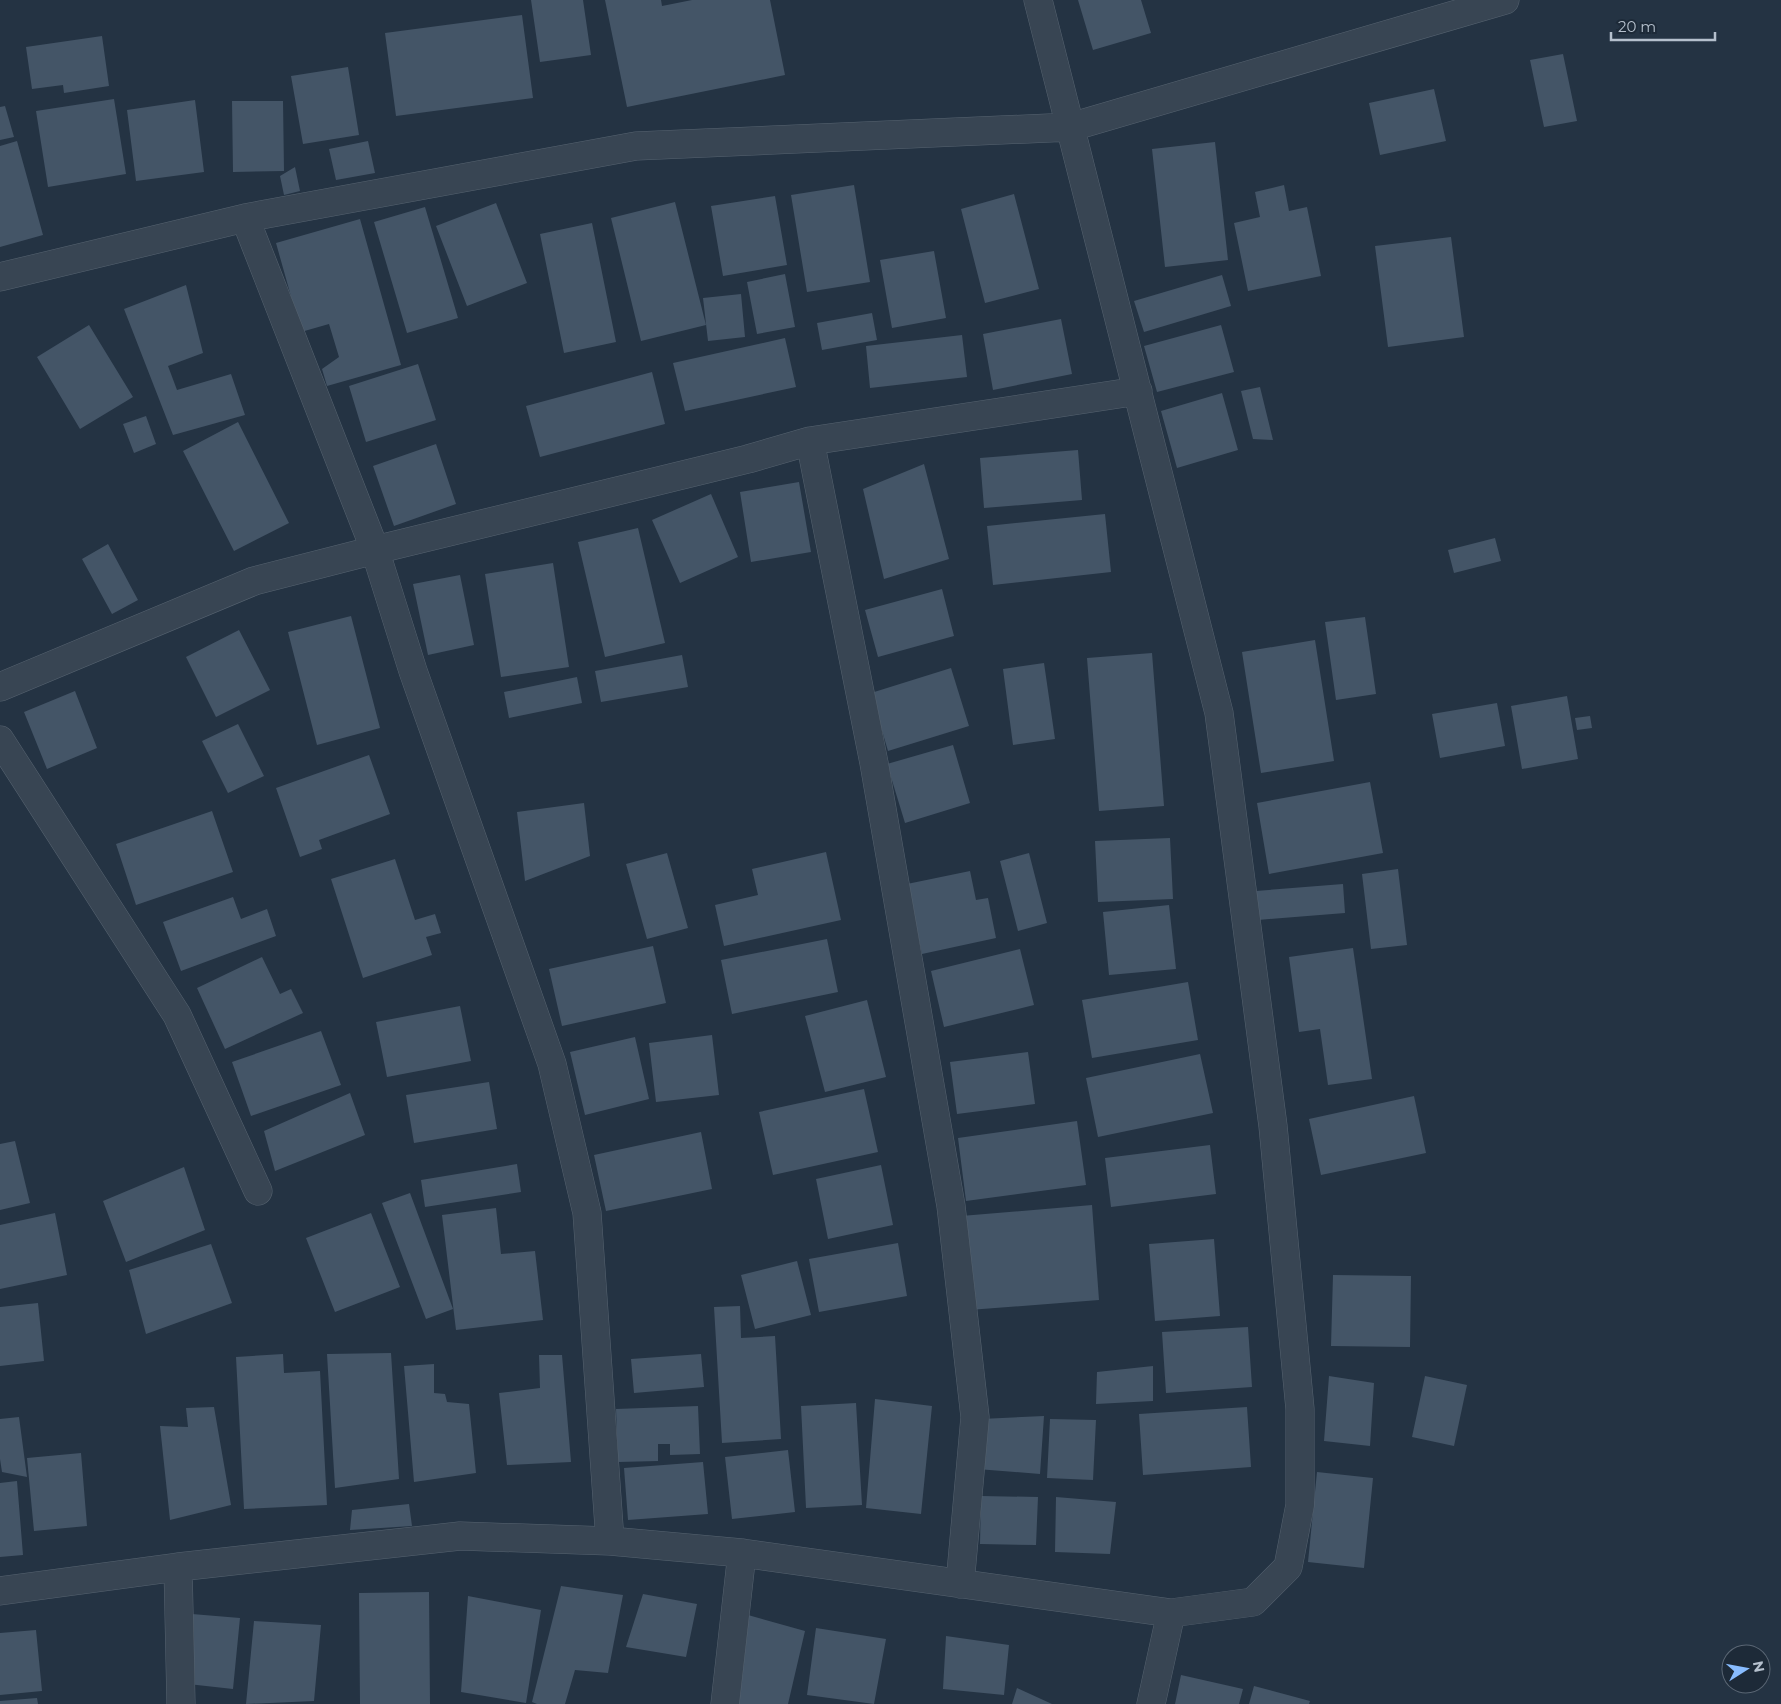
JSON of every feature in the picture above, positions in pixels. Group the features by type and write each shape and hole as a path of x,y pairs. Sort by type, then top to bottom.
{"street":[{"path":"0,1591 178,1567 460,1536 610,1541 742,1553 1170,1613 1253,1602 1288,1567 1300,1505 1300,1409 1273,1126 1219,713 1072,127 1038,0"},
{"path":"0,277 245,218 636,146 1072,127 1504,0"},
{"path":"245,218 375,550 413,671 552,1064 587,1212 610,1541"},
{"path":"0,687 254,581 748,459 810,441 1138,391"},
{"path":"810,441 874,763 951,1206 975,1418 960,1584"},
{"path":"0,740 177,1016 258,1191"},
{"path":"725,1704 742,1553"},
{"path":"178,1567 181,1704"},
{"path":"1151,1704 1170,1613"}],"building":[{"path":"531,0 583,0 591,55 540,62"},
{"path":"605,0 661,0 662,6 692,0 770,0 785,75 627,107"},
{"path":"1078,0 1141,0 1151,33 1093,50"},
{"path":"522,15 533,98 396,116 385,33"},
{"path":"102,36 109,86 64,93 63,85 32,89 26,47"},
{"path":"1563,54 1577,121 1544,127 1530,60"},
{"path":"348,67 359,135 303,144 291,76"},
{"path":"1434,89 1446,141 1380,155 1369,103"},
{"path":"114,99 126,174 48,187 36,111"},
{"path":"195,100 204,172 136,181 127,110"},
{"path":"232,101 283,101 284,171 233,172"},
{"path":"5,106 14,137 0,140 0,107"},
{"path":"17,141 43,235 0,247 0,146"},
{"path":"368,141 375,173 336,180 329,149"},
{"path":"1215,142 1228,260 1165,267 1152,149"},
{"path":"295,167 300,191 284,195 280,176"},
{"path":"854,185 870,282 807,292 791,195"},
{"path":"1284,185 1289,211 1307,207 1321,276 1248,291 1234,223 1260,217 1255,192"},
{"path":"1014,194 1039,289 985,303 961,209"},
{"path":"775,196 787,265 723,276 711,206"},
{"path":"675,202 706,325 641,341 611,218"},
{"path":"496,203 527,283 467,306 436,226"},
{"path":"425,207 458,318 407,333 374,222"},
{"path":"360,219 401,365 327,386 322,369 339,357 329,324 301,332 276,243"},
{"path":"592,223 616,342 564,353 540,234"},
{"path":"1451,237 1464,337 1388,347 1375,246"},
{"path":"934,251 946,318 892,328 880,260"},
{"path":"785,274 795,327 757,334 747,282"},
{"path":"1222,275 1231,306 1144,332 1134,301"},
{"path":"186,285 203,353 168,366 177,390 231,374 245,415 173,435 124,309"},
{"path":"741,294 745,337 708,341 703,298"},
{"path":"872,313 877,340 822,350 817,323"},
{"path":"1061,319 1072,374 993,390 983,334"},
{"path":"89,325 133,397 80,429 37,357"},
{"path":"1221,325 1234,372 1157,392 1144,346"},
{"path":"962,335 967,377 870,388 866,346"},
{"path":"785,338 796,387 685,411 673,363"},
{"path":"418,364 436,420 366,442 349,386"},
{"path":"652,372 665,424 540,457 526,406"},
{"path":"1260,387 1273,440 1253,439 1241,391"},
{"path":"1222,393 1238,450 1177,468 1161,411"},
{"path":"146,416 156,444 134,453 123,424"},
{"path":"238,422 289,523 234,551 183,451"},
{"path":"436,444 456,504 394,526 373,466"},
{"path":"1078,450 1082,500 984,508 980,458"},
{"path":"924,464 949,559 884,579 863,489"},
{"path":"799,482 811,552 751,562 740,492"},
{"path":"711,494 738,557 680,583 652,520"},
{"path":"1105,514 1111,572 993,585 987,526"},
{"path":"638,528 665,643 605,657 578,542"},
{"path":"1495,538 1501,561 1454,573 1448,550"},
{"path":"108,544 138,600 112,614 82,559"},
{"path":"553,563 569,667 501,677 485,574"},
{"path":"460,575 474,645 428,655 413,584"},
{"path":"942,589 954,636 878,657 865,610"},
{"path":"351,616 380,728 317,745 288,632"},
{"path":"1365,617 1376,694 1336,700 1325,622"},
{"path":"239,630 270,690 216,717 186,657"},
{"path":"1315,640 1334,761 1261,773 1242,652"},
{"path":"1152,653 1164,806 1099,811 1087,658"},
{"path":"682,655 688,687 601,702 595,671"},
{"path":"1044,663 1055,739 1013,745 1003,669"},
{"path":"951,668 969,726 888,751 871,693"},
{"path":"577,677 582,703 509,718 504,692"},
{"path":"75,691 97,748 47,769 24,712"},
{"path":"1567,696 1578,759 1522,769 1511,706"},
{"path":"1497,703 1505,746 1440,758 1432,714"},
{"path":"1590,716 1592,728 1577,730 1575,718"},
{"path":"238,724 264,776 228,793 202,741"},
{"path":"953,745 970,803 905,823 887,764"},
{"path":"369,755 390,814 319,840 322,849 300,857 276,788"},
{"path":"1370,782 1383,853 1269,874 1257,803"},
{"path":"584,803 590,856 525,881 517,812"},
{"path":"212,811 233,872 136,905 116,844"},
{"path":"1170,838 1173,899 1098,902 1095,841"},
{"path":"826,852 841,920 724,946 715,905 758,895 752,869"},
{"path":"667,853 688,928 647,939 626,864"},
{"path":"1029,853 1047,923 1018,931 1000,861"},
{"path":"395,859 415,920 435,914 441,933 426,937 432,955 363,978 331,879"},
{"path":"1398,869 1407,945 1371,949 1362,874"},
{"path":"970,871 976,900 988,898 996,938 922,954 907,884"},
{"path":"1343,884 1345,913 1258,920 1256,891"},
{"path":"233,897 241,919 267,909 276,936 181,971 163,922"},
{"path":"1169,905 1176,969 1109,975 1103,912"},
{"path":"827,939 838,992 732,1014 721,960"},
{"path":"653,946 666,1003 562,1026 549,969"},
{"path":"1353,948 1372,1079 1328,1085 1320,1029 1299,1032 1289,957"},
{"path":"1020,949 1034,1005 944,1027 931,971"},
{"path":"262,957 280,994 291,989 303,1013 225,1049 197,988"},
{"path":"1188,982 1198,1040 1092,1058 1082,1000"},
{"path":"867,1000 886,1077 825,1092 805,1016"},
{"path":"460,1006 471,1061 387,1077 376,1022"},
{"path":"321,1031 341,1085 251,1116 232,1062"},
{"path":"712,1035 719,1095 656,1102 649,1043"},
{"path":"635,1037 649,1099 585,1115 570,1052"},
{"path":"1028,1052 1035,1104 957,1114 950,1062"},
{"path":"1200,1054 1213,1113 1098,1137 1086,1078"},
{"path":"489,1082 497,1129 414,1143 406,1095"},
{"path":"864,1089 878,1152 773,1175 759,1112"},
{"path":"350,1093 365,1135 275,1171 264,1131"},
{"path":"1414,1096 1426,1153 1321,1175 1309,1119"},
{"path":"1077,1121 1086,1185 966,1201 958,1138"},
{"path":"701,1132 712,1189 606,1211 594,1155"},
{"path":"15,1141 30,1203 0,1210 0,1144"},
{"path":"1210,1145 1216,1194 1111,1207 1105,1158"},
{"path":"517,1164 521,1192 425,1207 421,1180"},
{"path":"881,1165 893,1225 828,1239 816,1179"},
{"path":"184,1167 205,1230 126,1262 103,1201"},
{"path":"410,1193 453,1309 426,1319 382,1203"},
{"path":"1092,1205 1099,1300 969,1310 961,1216"},
{"path":"496,1208 501,1254 535,1251 543,1320 456,1330 442,1215"},
{"path":"55,1213 67,1275 0,1289 0,1225"},
{"path":"371,1213 400,1287 335,1312 306,1238"},
{"path":"1214,1239 1220,1316 1155,1321 1149,1244"},
{"path":"898,1243 907,1296 819,1312 809,1259"},
{"path":"211,1244 232,1303 146,1334 129,1270"},
{"path":"797,1261 811,1315 755,1329 741,1275"},
{"path":"1333,1275 1411,1276 1410,1347 1331,1346"},
{"path":"38,1303 44,1361 0,1366 0,1307"},
{"path":"740,1306 741,1338 775,1336 781,1439 722,1443 714,1307"},
{"path":"1248,1327 1252,1387 1166,1393 1162,1332"},
{"path":"391,1353 399,1479 335,1488 327,1354"},
{"path":"283,1354 284,1373 320,1371 327,1505 244,1509 236,1357"},
{"path":"701,1354 704,1387 634,1393 631,1359"},
{"path":"539,1355 562,1355 571,1462 507,1465 499,1393 540,1388"},
{"path":"434,1364 434,1393 445,1394 447,1402 469,1404 476,1473 414,1482 404,1366"},
{"path":"1153,1366 1153,1401 1096,1404 1097,1372"},
{"path":"1329,1376 1374,1383 1370,1446 1324,1441"},
{"path":"1425,1376 1467,1385 1454,1446 1412,1437"},
{"path":"875,1399 932,1406 921,1514 866,1508"},
{"path":"856,1403 862,1505 806,1508 801,1406"},
{"path":"698,1406 700,1454 670,1455 670,1444 658,1444 658,1461 618,1462 616,1409"},
{"path":"214,1407 231,1505 170,1520 160,1426 188,1427 186,1408"},
{"path":"1247,1407 1251,1467 1143,1475 1139,1414"},
{"path":"1044,1416 1040,1474 977,1469 981,1419"},
{"path":"19,1417 27,1477 2,1472 0,1459 0,1419"},
{"path":"1050,1419 1096,1420 1093,1480 1047,1478"},
{"path":"788,1450 795,1512 732,1519 725,1457"},
{"path":"81,1453 87,1526 34,1531 27,1458"},
{"path":"703,1462 708,1514 628,1520 624,1468"},
{"path":"1317,1472 1373,1478 1364,1568 1308,1562"},
{"path":"17,1481 23,1555 0,1557 0,1483"},
{"path":"981,1496 1038,1497 1036,1545 980,1544"},
{"path":"1056,1497 1116,1502 1110,1554 1055,1552"},
{"path":"409,1504 412,1526 350,1530 352,1510"},
{"path":"561,1586 623,1595 608,1673 575,1670 565,1704 537,1704 532,1702"},
{"path":"429,1592 430,1704 360,1704 359,1593"},
{"path":"643,1594 697,1604 686,1657 626,1647"},
{"path":"468,1596 541,1610 526,1703 461,1692"},
{"path":"192,1614 240,1618 233,1689 188,1684"},
{"path":"748,1615 805,1631 788,1704 730,1704"},
{"path":"254,1621 321,1625 314,1701 246,1704"},
{"path":"816,1628 886,1639 874,1704 807,1695"},
{"path":"36,1630 42,1691 0,1695 0,1633"},
{"path":"946,1636 1009,1645 1004,1695 943,1689"},
{"path":"1181,1675 1243,1689 1239,1704 1175,1704"},
{"path":"1254,1686 1310,1701 1309,1704 1249,1704"},
{"path":"1017,1688 1052,1704 1012,1704"},
{"path":"37,1698 38,1704 0,1704 0,1701"}]}
